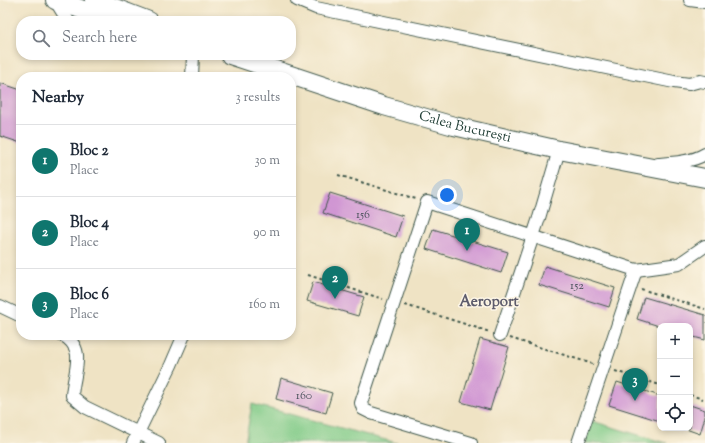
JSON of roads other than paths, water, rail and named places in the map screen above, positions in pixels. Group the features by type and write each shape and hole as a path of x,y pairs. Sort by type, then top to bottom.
{"highway":[{"path":"55,0 105,16"},
{"path":"94,0 109,16"},
{"path":"105,0 110,16"},
{"name":"Calea București","path":"241,60 268,72"},
{"name":"Calea București","path":"296,80 420,117 496,136 637,166 705,178"}],"street":[{"path":"55,0 65,16"},
{"path":"297,0 324,10 674,82 689,84 700,81 705,82"},
{"path":"690,0 705,2"},
{"path":"192,72 193,60"},
{"path":"500,334 541,212 559,150"},
{"path":"637,166 674,163 700,157 705,154"},
{"path":"471,443 363,409 361,402 427,202 636,270 679,264 705,246"},
{"path":"578,443 636,270"},
{"path":"0,306 16,314"},
{"path":"69,340 75,345 78,356 72,386 72,396 85,407 136,438 159,443"},
{"path":"136,438 182,340"}],"place":[{"name":"Bloc 2","path":"467,251"},
{"name":"Bloc 4","path":"335,299"},
{"name":"Bloc 6","path":"635,401"}],"district":[{"name":"Aeroport","path":"489,302"}]}
